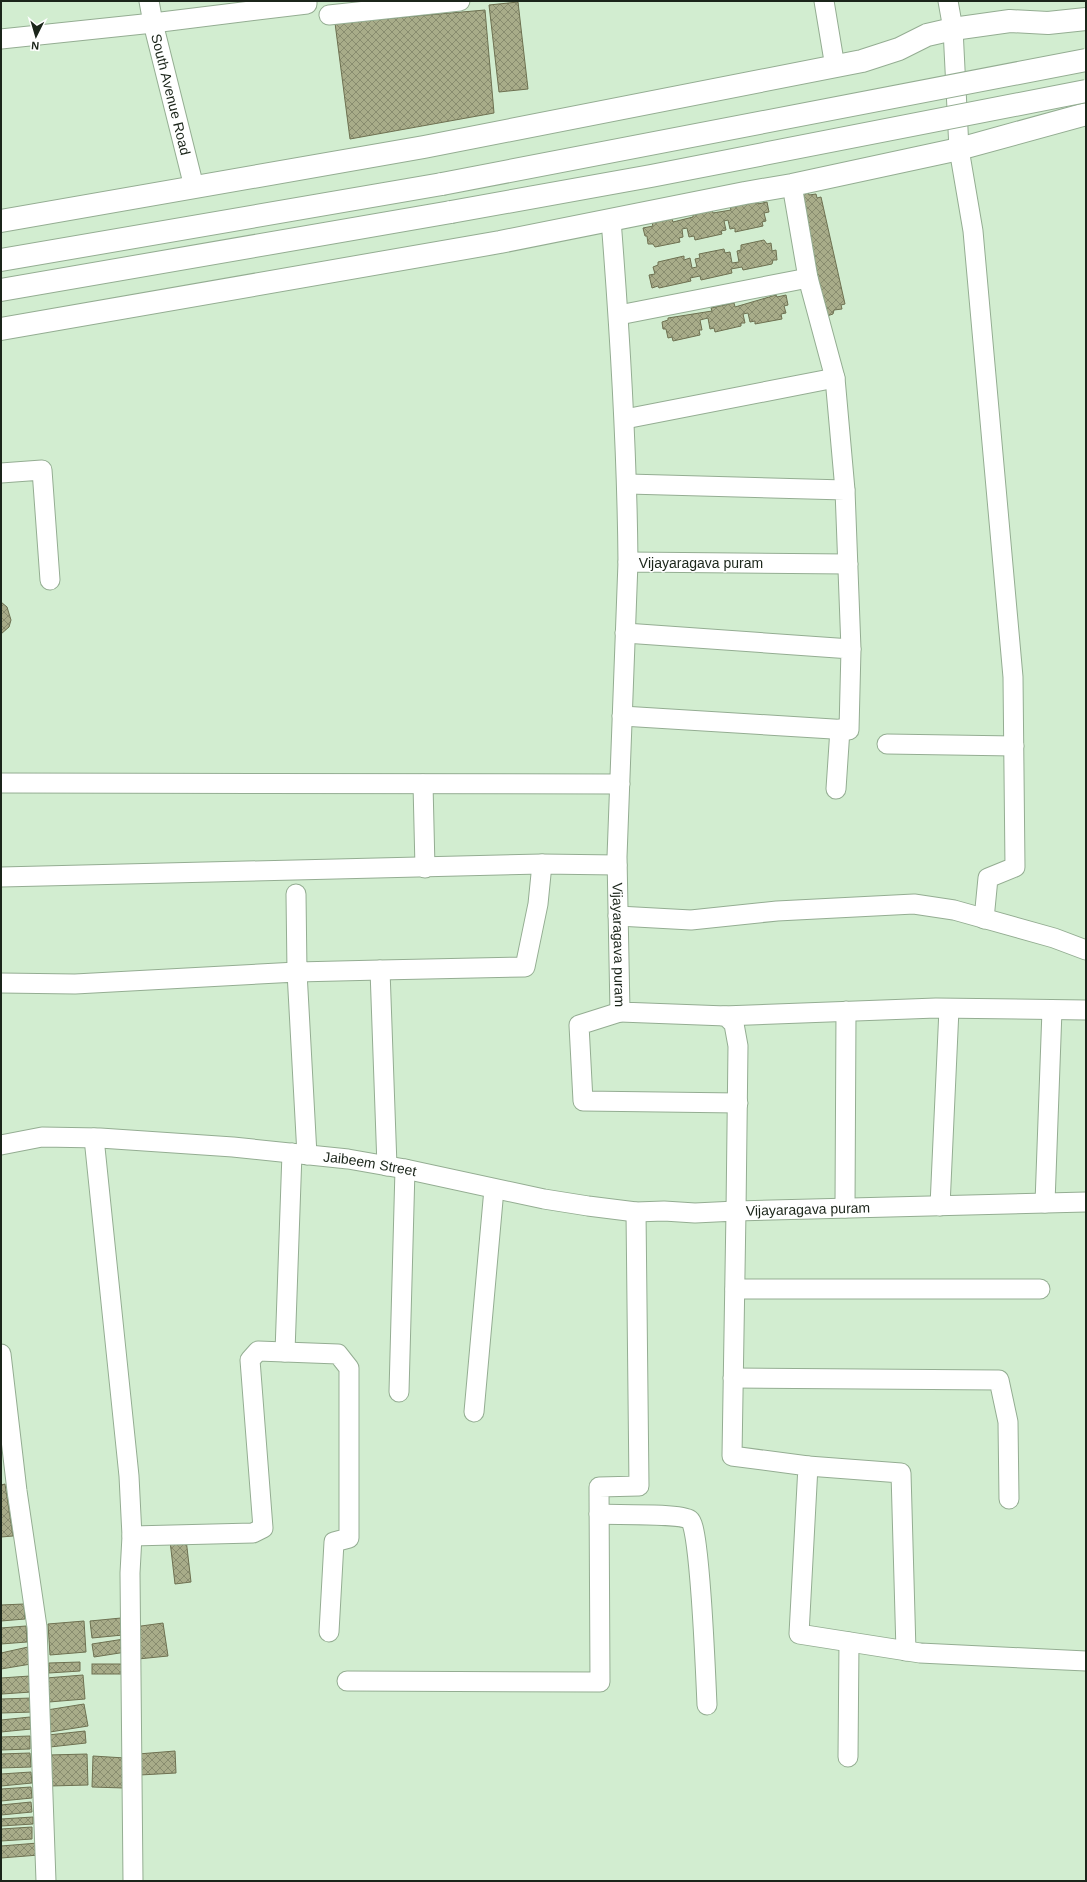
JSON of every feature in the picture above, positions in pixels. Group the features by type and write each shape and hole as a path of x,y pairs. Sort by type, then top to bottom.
{"main road":[{"path":"1,221 424,147 862,62 899,49 927,35 953,28 1010,21 1048,23 1086,19"},
{"path":"1,260 442,184 1086,60"},
{"path":"1,290 651,176 1086,91"},
{"path":"1,329 500,242 792,185 959,149 1086,114"}],"street":[{"name":"South Avenue Road","path":"150,1 152,23 194,187"},
{"path":"1,36 152,23 307,4 307,1"},
{"path":"329,14 460,1"},
{"path":"824,1 835,67"},
{"path":"948,1 953,28 959,149 975,254 1013,677 1015,867 988,878 984,919"},
{"path":"622,716 849,730 851,649 848,564 845,490 835,378 808,278 792,185"},
{"path":"611,220 625,419 628,484 628,562"},
{"path":"618,315 808,278"},
{"path":"625,419 835,378"},
{"path":"1,473 42,470 50,580"},
{"path":"628,484 845,490"},
{"name":"Vijayaragava puram","path":"848,564 628,562 617,865 620,1012 726,1016 734,1024 738,1046 736,1211 1086,1202"},
{"path":"625,633 851,649"},
{"path":"836,789 840,729"},
{"path":"887,744 1014,746"},
{"path":"1,783 620,784"},
{"path":"423,784 425,868"},
{"path":"1,983 75,984 297,972 525,967 538,904 542,864"},
{"path":"1,877 542,864 617,865"},
{"path":"285,1352 299,1154 296,894"},
{"path":"618,916 691,920 777,911 914,904 954,910 1054,938 1086,950"},
{"path":"380,970 396,1167 399,1392"},
{"path":"940,1206 949,1009"},
{"path":"723,1016 949,1009 1086,1010"},
{"path":"1045,1203 1052,1010"},
{"path":"620,1012 579,1025 583,1101 738,1103"},
{"path":"845,1208 846,1012"},
{"name":"Jaibeem Street","path":"1,1145 42,1137 94,1138 233,1147 348,1159 396,1167 544,1199 636,1212 664,1210 695,1213 736,1211"},
{"path":"94,1138 129,1476 132,1536 130,1573 132,1881"},
{"path":"474,1412 494,1189"},
{"path":"736,1211 732,1456 808,1466 901,1473 906,1651"},
{"path":"347,1681 600,1682 599,1487 639,1486 636,1212"},
{"path":"735,1289 1040,1289"},
{"path":"132,1536 253,1533 263,1528 250,1360 258,1351 338,1354 349,1368 349,1538 334,1542 329,1632"},
{"path":"1,1354 20,1512 37,1627 46,1881"},
{"path":"733,1378 999,1380 1008,1422 1009,1499"},
{"path":"808,1466 799,1634 920,1653 1086,1661"},
{"path":"599,1514 675,1517 690,1520 693,1524 698,1553 707,1705"},
{"path":"848,1757 849,1642"}],"building":[{"path":"518,2 528,89 499,92 489,5"},
{"path":"485,10 494,113 350,139 335,23"},
{"path":"808,191 809,195 816,194 817,198 821,197 845,304 841,305 842,309 834,310 833,314 824,317 798,193"},
{"path":"758,201 758,204 767,202 769,212 764,213 766,221 762,222 763,226 735,232 735,228 730,229 728,220 724,221 726,230 721,231 722,234 695,240 694,236 689,237 687,228 682,229 683,237 679,238 680,242 655,247 653,244 648,244 647,236 645,236 643,228 653,226 652,223 672,219 673,222 712,210 713,213 731,210 730,206"},
{"path":"764,240 767,244 771,243 772,251 776,250 777,260 773,260 772,264 743,270 742,267 731,269 732,273 701,280 700,276 690,278 691,281 659,288 658,286 652,288 649,275 655,274 653,267 658,265 658,262 684,256 684,260 690,258 692,268 697,267 695,259 700,258 699,254 724,249 725,253 730,252 732,263 739,262 737,251 741,250 741,245"},
{"path":"776,295 777,297 786,295 788,305 784,306 786,313 781,314 782,319 755,324 755,321 750,322 748,313 743,314 745,323 741,323 741,326 715,332 714,328 710,329 708,318 700,320 702,330 699,330 700,335 673,341 672,337 668,338 666,329 663,329 662,322 668,320 668,318 712,311 711,308 734,303 735,307"},
{"path":"1,602 7,607 11,620 9,627 1,634"},
{"path":"5,1484 13,1536 1,1537 1,1485"},
{"path":"186,1539 191,1582 175,1584 170,1541"},
{"path":"24,1604 25,1619 1,1621 1,1605"},
{"path":"121,1618 123,1635 92,1638 90,1621"},
{"path":"84,1621 86,1652 50,1655 48,1624"},
{"path":"163,1623 168,1656 138,1659 134,1627"},
{"path":"26,1626 27,1642 1,1644 1,1628"},
{"path":"124,1639 126,1652 94,1657 92,1644"},
{"path":"28,1647 31,1664 1,1669 1,1653"},
{"path":"80,1662 80,1671 49,1673 49,1663"},
{"path":"92,1664 126,1664 126,1674 92,1674"},
{"path":"83,1675 85,1699 49,1702 46,1678"},
{"path":"30,1676 31,1692 2,1694 1,1678"},
{"path":"32,1698 33,1712 1,1713 1,1699"},
{"path":"84,1704 88,1726 50,1732 47,1710"},
{"path":"30,1717 31,1729 1,1732 1,1720"},
{"path":"85,1731 86,1743 50,1747 48,1735"},
{"path":"30,1736 30,1749 1,1750 1,1737"},
{"path":"175,1751 176,1773 140,1775 138,1754"},
{"path":"30,1753 31,1767 1,1768 1,1754"},
{"path":"87,1754 88,1785 50,1786 49,1755"},
{"path":"93,1756 125,1758 124,1788 92,1787"},
{"path":"31,1772 32,1783 1,1786 1,1774"},
{"path":"31,1787 32,1798 1,1801 1,1789"},
{"path":"31,1802 32,1812 1,1815 1,1805"},
{"path":"33,1817 33,1824 1,1826 1,1819"},
{"path":"32,1827 32,1839 1,1841 1,1829"},
{"path":"38,1843 39,1855 1,1858 1,1846"}]}
